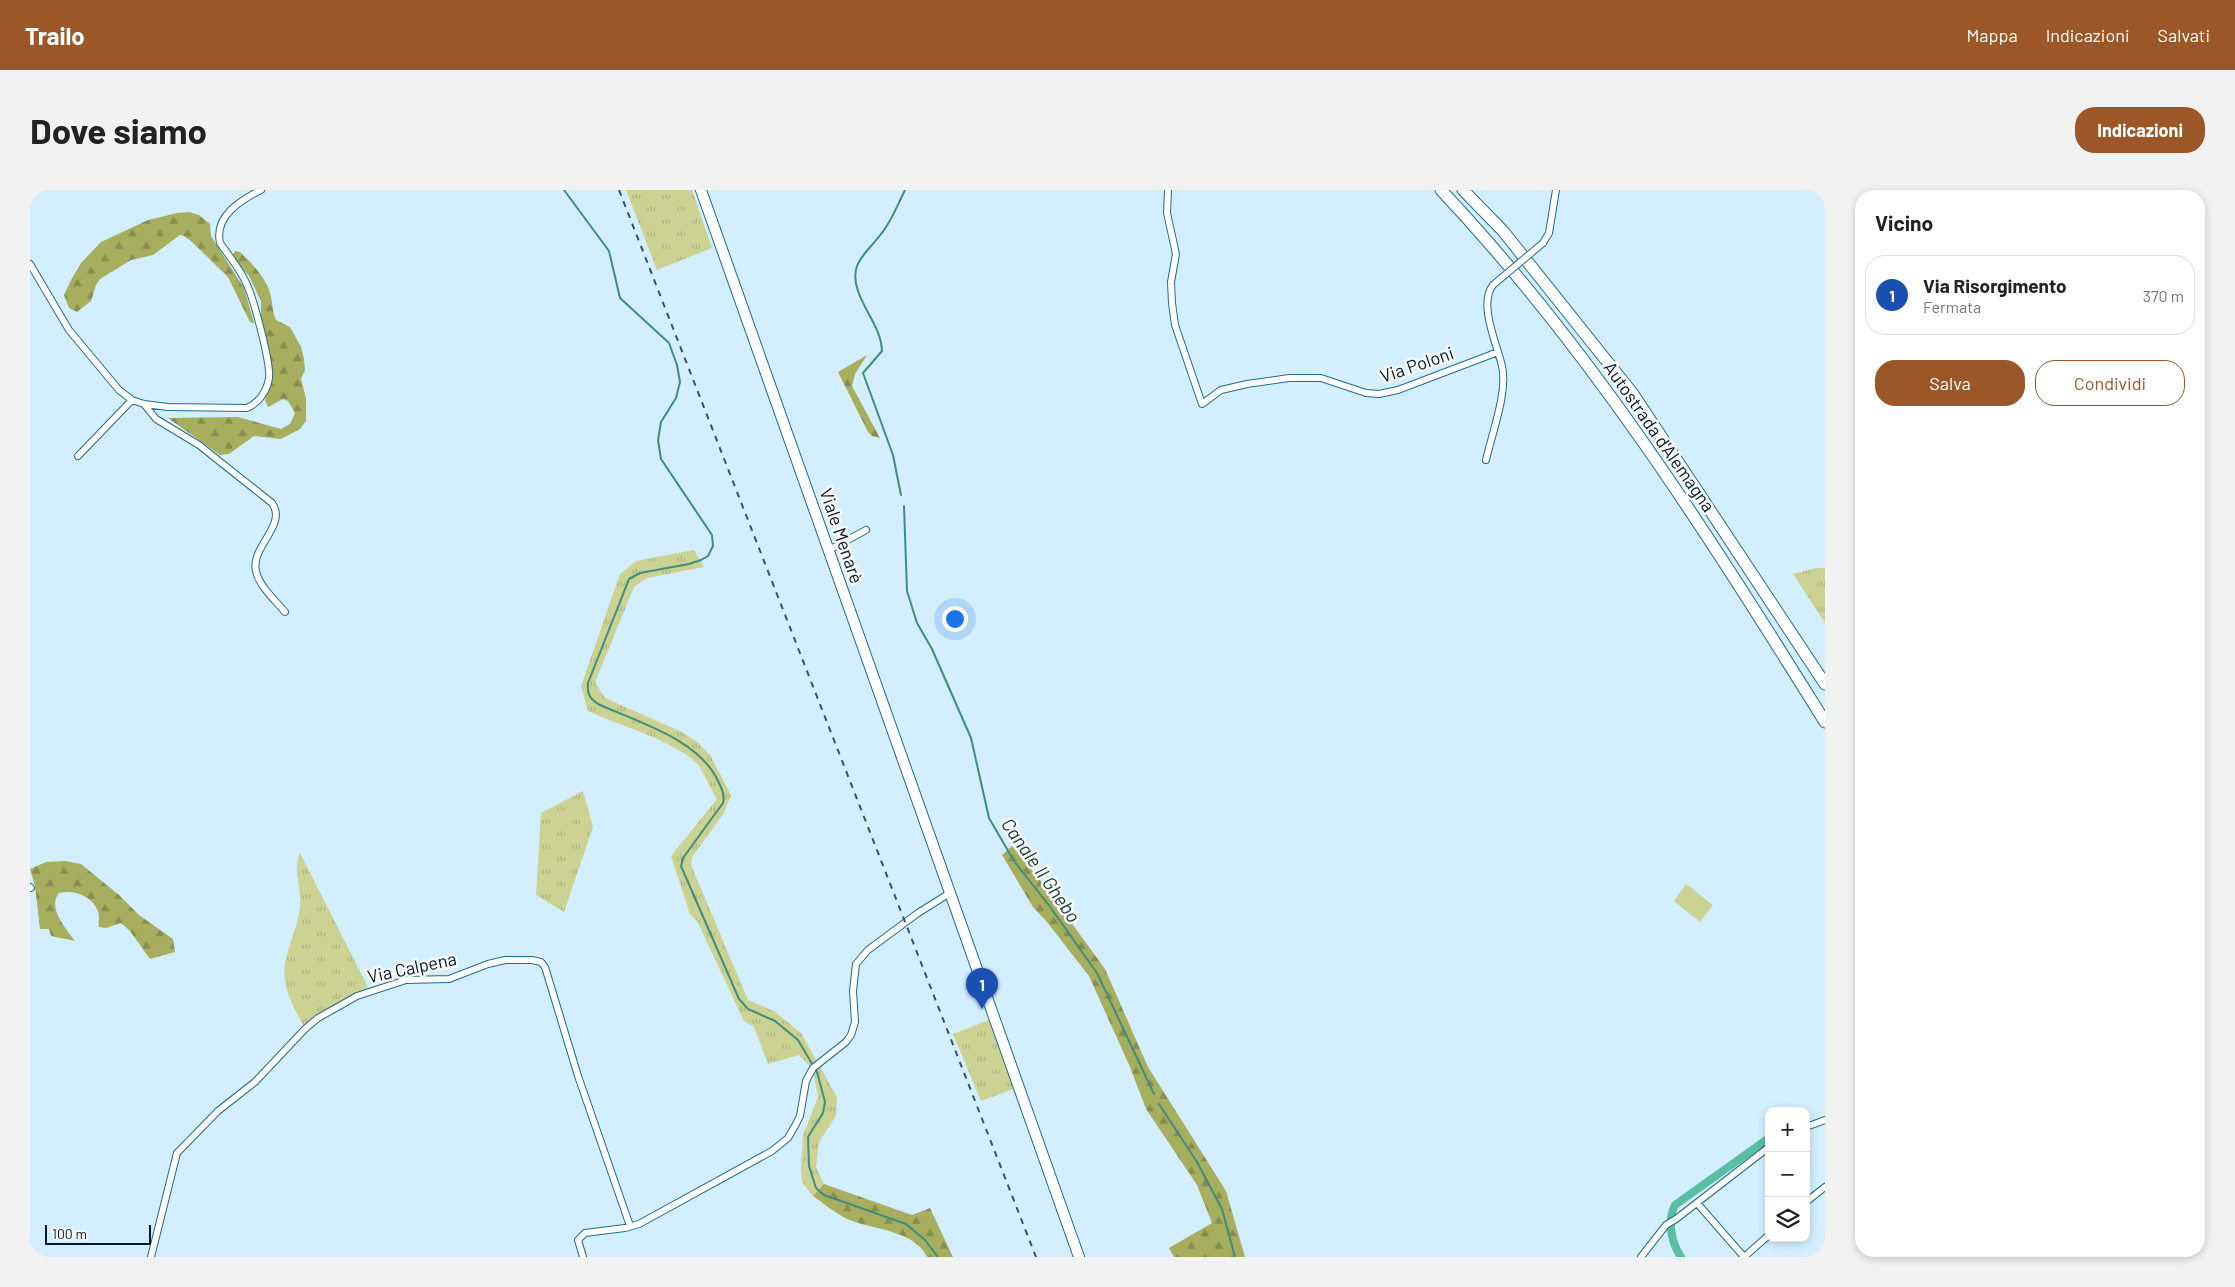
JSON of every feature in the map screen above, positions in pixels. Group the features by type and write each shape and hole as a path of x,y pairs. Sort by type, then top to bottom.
{"highway":[{"name":"Autostrada d'Alemagna","path":"1441,190 1490,242 1612,397 1697,521 1825,722"},
{"name":"Autostrada d'Alemagna","path":"1463,190 1503,231 1633,394 1825,684"}],"main road":[{"name":"Viale Menarè","path":"701,190 1079,1257"}],"street":[{"path":"30,264 69,330 119,390 132,400 144,404 240,409 252,406 263,394 269,375 253,300 244,278 220,243 218,235 224,217 244,199 261,190"},
{"name":"Via Poloni","path":"1168,190 1167,213 1176,254 1170,282 1175,325 1202,404 1222,390 1288,378 1321,378 1366,393 1379,394 1398,390 1498,352"},
{"path":"1486,460 1503,384 1503,372 1487,300 1489,290 1543,243 1549,233 1556,190"},
{"path":"78,456 132,400"},
{"path":"144,404 156,419 199,445 228,466 272,503 276,509 276,519 255,565 258,578 285,612"},
{"path":"829,550 866,530"},
{"path":"582,1257 578,1244 580,1236 585,1233 626,1228 639,1224 772,1151 788,1138 800,1116 806,1081 815,1066 846,1042 851,1035 855,1022 853,991 856,964 868,950 918,913 950,894"},
{"name":"Via Calpena","path":"151,1257 177,1153 218,1111 255,1082 305,1029 339,1005 384,986 406,980 449,979 488,964 505,960 532,960 541,962 545,967 578,1076 630,1226"},
{"path":"1810,1126 1825,1120"},
{"path":"1641,1257 1666,1225 1765,1150"},
{"path":"1810,1199 1825,1187"},
{"path":"1697,1203 1744,1257 1765,1239"}],"green space":[{"path":"626,190 692,190 712,248 657,270"},
{"path":"189,212 199,215 210,224 211,236 244,288 254,323 250,322 228,277 192,242 180,235 153,255 131,260 100,279 91,301 77,312 69,308 64,295 71,280 81,263 101,242 148,220"},
{"path":"235,251 240,252 262,276 270,293 276,320 290,327 301,347 305,370 301,379 306,398 306,421 300,429 281,439 254,436 229,454 220,455 168,418 238,417 281,429 290,424 295,413 288,401 283,399 268,407 265,400 270,386 261,323 261,301 249,276 232,256"},
{"path":"867,355 855,374 852,386 880,438 872,436 868,432 838,372"},
{"path":"694,550 704,567 647,578 634,587 595,682 605,698 682,732 697,742 710,755 731,795 724,813 692,857 691,865 748,1000 774,1011 801,1033 837,1097 836,1116 819,1142 816,1167 824,1184 813,1196 802,1182 801,1169 803,1135 818,1097 813,1070 799,1055 768,1064 754,1027 744,1021 697,921 690,914 671,856 717,799 698,765 689,757 662,741 588,711 581,686 620,574 636,561"},
{"path":"1816,568 1825,568 1825,623 1793,574"},
{"path":"583,791 593,827 564,912 536,895 541,813"},
{"path":"1012,846 1044,885 1105,969 1148,1067 1226,1191 1245,1257 1174,1257 1169,1248 1212,1223 1197,1185 1146,1109 1130,1067 1089,976 1033,907 1002,855"},
{"path":"300,853 370,991 305,1029 288,994 284,975 287,955 300,907 297,866"},
{"path":"65,861 81,864 119,895 139,915 173,939 175,952 150,959 130,931 121,923 106,928 99,927 99,913 91,901 82,895 71,892 59,893 55,905 59,918 75,941 51,936 49,929 40,929 35,886 30,869 46,862"},
{"path":"1686,884 1713,905 1700,922 1674,901"},
{"path":"994,1018 1019,1087 981,1101 953,1034"},
{"path":"824,1184 912,1215 930,1208 953,1257 927,1257 921,1248 902,1236 845,1218 813,1196"}],"waterway":[{"path":"564,190 609,251 620,298 669,343 677,365 680,382 676,398 661,422 658,440 661,459 712,535 713,546 708,556 701,560 640,573 629,579 588,683 588,692 592,700 598,704 648,725 682,743 709,766 721,787 723,803 683,858 681,866 739,999 748,1009 775,1021 798,1040 817,1072 825,1102 823,1113 808,1137 809,1166 816,1188 824,1195 906,1224 925,1240 938,1257"},
{"name":"Canale Il Ghebo","path":"901,495 893,455 863,373 882,351 876,327 858,291 855,273 860,259 888,224 905,190"},
{"name":"Canale Il Ghebo","path":"904,506 907,591 917,623 932,649 971,738 989,818 1014,861 1048,904 1097,973 1154,1094"},
{"name":"Canale Il Ghebo","path":"1159,1104 1197,1162 1222,1209 1235,1257"},
{"path":"1681,1257 1671,1231 1671,1218 1675,1205 1765,1141"}],"railway":[{"path":"619,190 1036,1257"}],"place":[{"name":"Via Risorgimento","path":"982,1009"}]}
